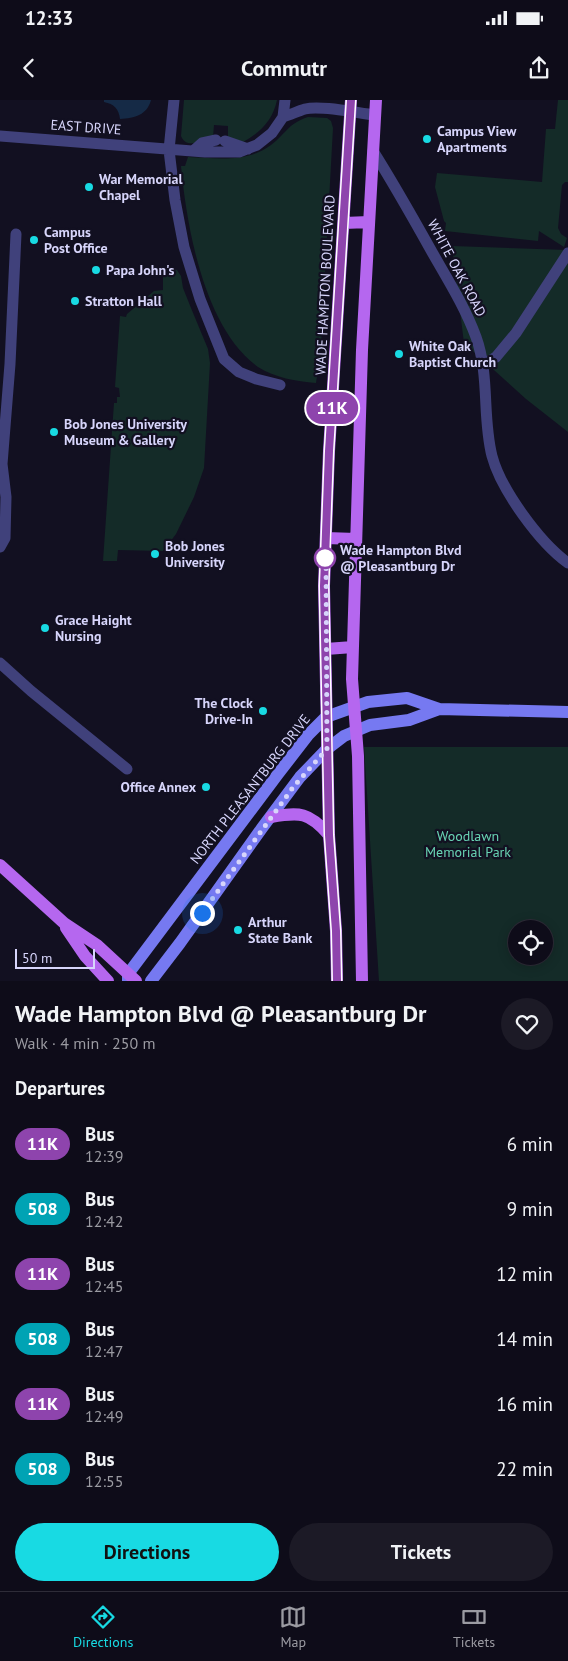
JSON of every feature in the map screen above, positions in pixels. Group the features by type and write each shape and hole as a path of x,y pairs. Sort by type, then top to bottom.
{"main road":[{"path":"362,981 356,730 352,679 360,420 376,100"},
{"name":"WADE HAMPTON BOULEVARD","path":"337,981 329,835 324,586 329,451 350,106"},
{"path":"344,223 369,222"},
{"path":"326,538 356,539"},
{"path":"326,649 354,647"},
{"name":"NORTH PLEASANTBURG DRIVE","path":"0,865 64,923 97,945 131,979 282,768 308,735 326,717 355,705 380,699 407,698 439,709 568,712"},
{"name":"NORTH PLEASANTBURG DRIVE","path":"151,981 180,944 300,777 327,749 356,730 377,724 409,720 439,709"},
{"path":"271,816 301,814 319,823 329,835"},
{"name":"NORTH PLEASANTBURG DRIVE","path":"64,923 84,956 108,981"}],"street":[{"path":"174,100 169,150 175,200 184,247 200,299 224,359 238,372 280,385"},
{"path":"193,151 202,143 220,140 248,149 257,145 272,133 283,117 285,100"},
{"path":"283,117 307,108 335,110 350,106 376,114"},
{"name":"EAST DRIVE","path":"0,136 169,150 239,152 248,149"},
{"name":"WHITE OAK ROAD","path":"373,151 464,309 475,335 484,365 492,456 498,473 513,500 536,532 556,555 568,563"},
{"path":"0,547 4,538 6,497 2,464 10,364 16,234"},
{"path":"484,365 496,357 516,333 568,253"},
{"path":"0,663 31,691 127,769"}],"green space":[{"path":"184,100 277,100 272,114 265,125 243,142 228,137 228,126 214,125 213,137 191,143 184,140 181,136"},
{"path":"558,100 568,100 568,182 562,185 558,228 561,234 567,238 564,247 539,231 538,241 445,231 446,223 435,187 437,173 542,182 546,129 555,129"},
{"path":"308,117 327,118 331,121 333,128 321,346 316,383 293,380 258,367 239,350 224,328 211,303 194,247 181,166 185,166 188,157 231,158 252,155 271,145 291,126"},
{"path":"452,246 568,249 568,432 526,399 464,343"},
{"path":"169,267 177,270 181,276 183,288 208,349 210,363 204,468 194,497 176,534 163,551 118,550 117,561 103,561 114,403 117,403 117,397 120,397 119,388 115,387 120,316 126,317 127,314 154,291 163,290 163,272 167,272"},
{"name":"Woodlawn Memorial Park","path":"364,747 568,747 568,981 379,981"}],"water":[{"path":"104,100 151,100 147,109 140,115 120,119 115,108 111,104 104,102"}],"bus line":[{"name":"11K","path":"337,981 336,931 329,835 324,586 329,451 351,100"}],"place":[{"name":"Campus View Apartments","path":"427,139"},
{"name":"War Memorial Chapel","path":"89,187"},
{"name":"Campus Post Office","path":"34,240"},
{"name":"Papa John's","path":"96,270"},
{"name":"Stratton Hall","path":"75,301"},
{"name":"White Oak Baptist Church","path":"399,354"},
{"name":"Bob Jones University Museum & Gallery","path":"54,432"},
{"name":"Bob Jones University","path":"155,554"},
{"name":"Wade Hampton Blvd @ Pleasantburg Dr","path":"325,558"},
{"name":"Grace Haight Nursing","path":"45,628"},
{"name":"The Clock Drive-In","path":"263,711"},
{"name":"Office Annex","path":"206,787"},
{"name":"Arthur State Bank","path":"238,930"}],"route":[{"path":"202,913 300,777 327,749 324,586 326,554 325,558"}]}
